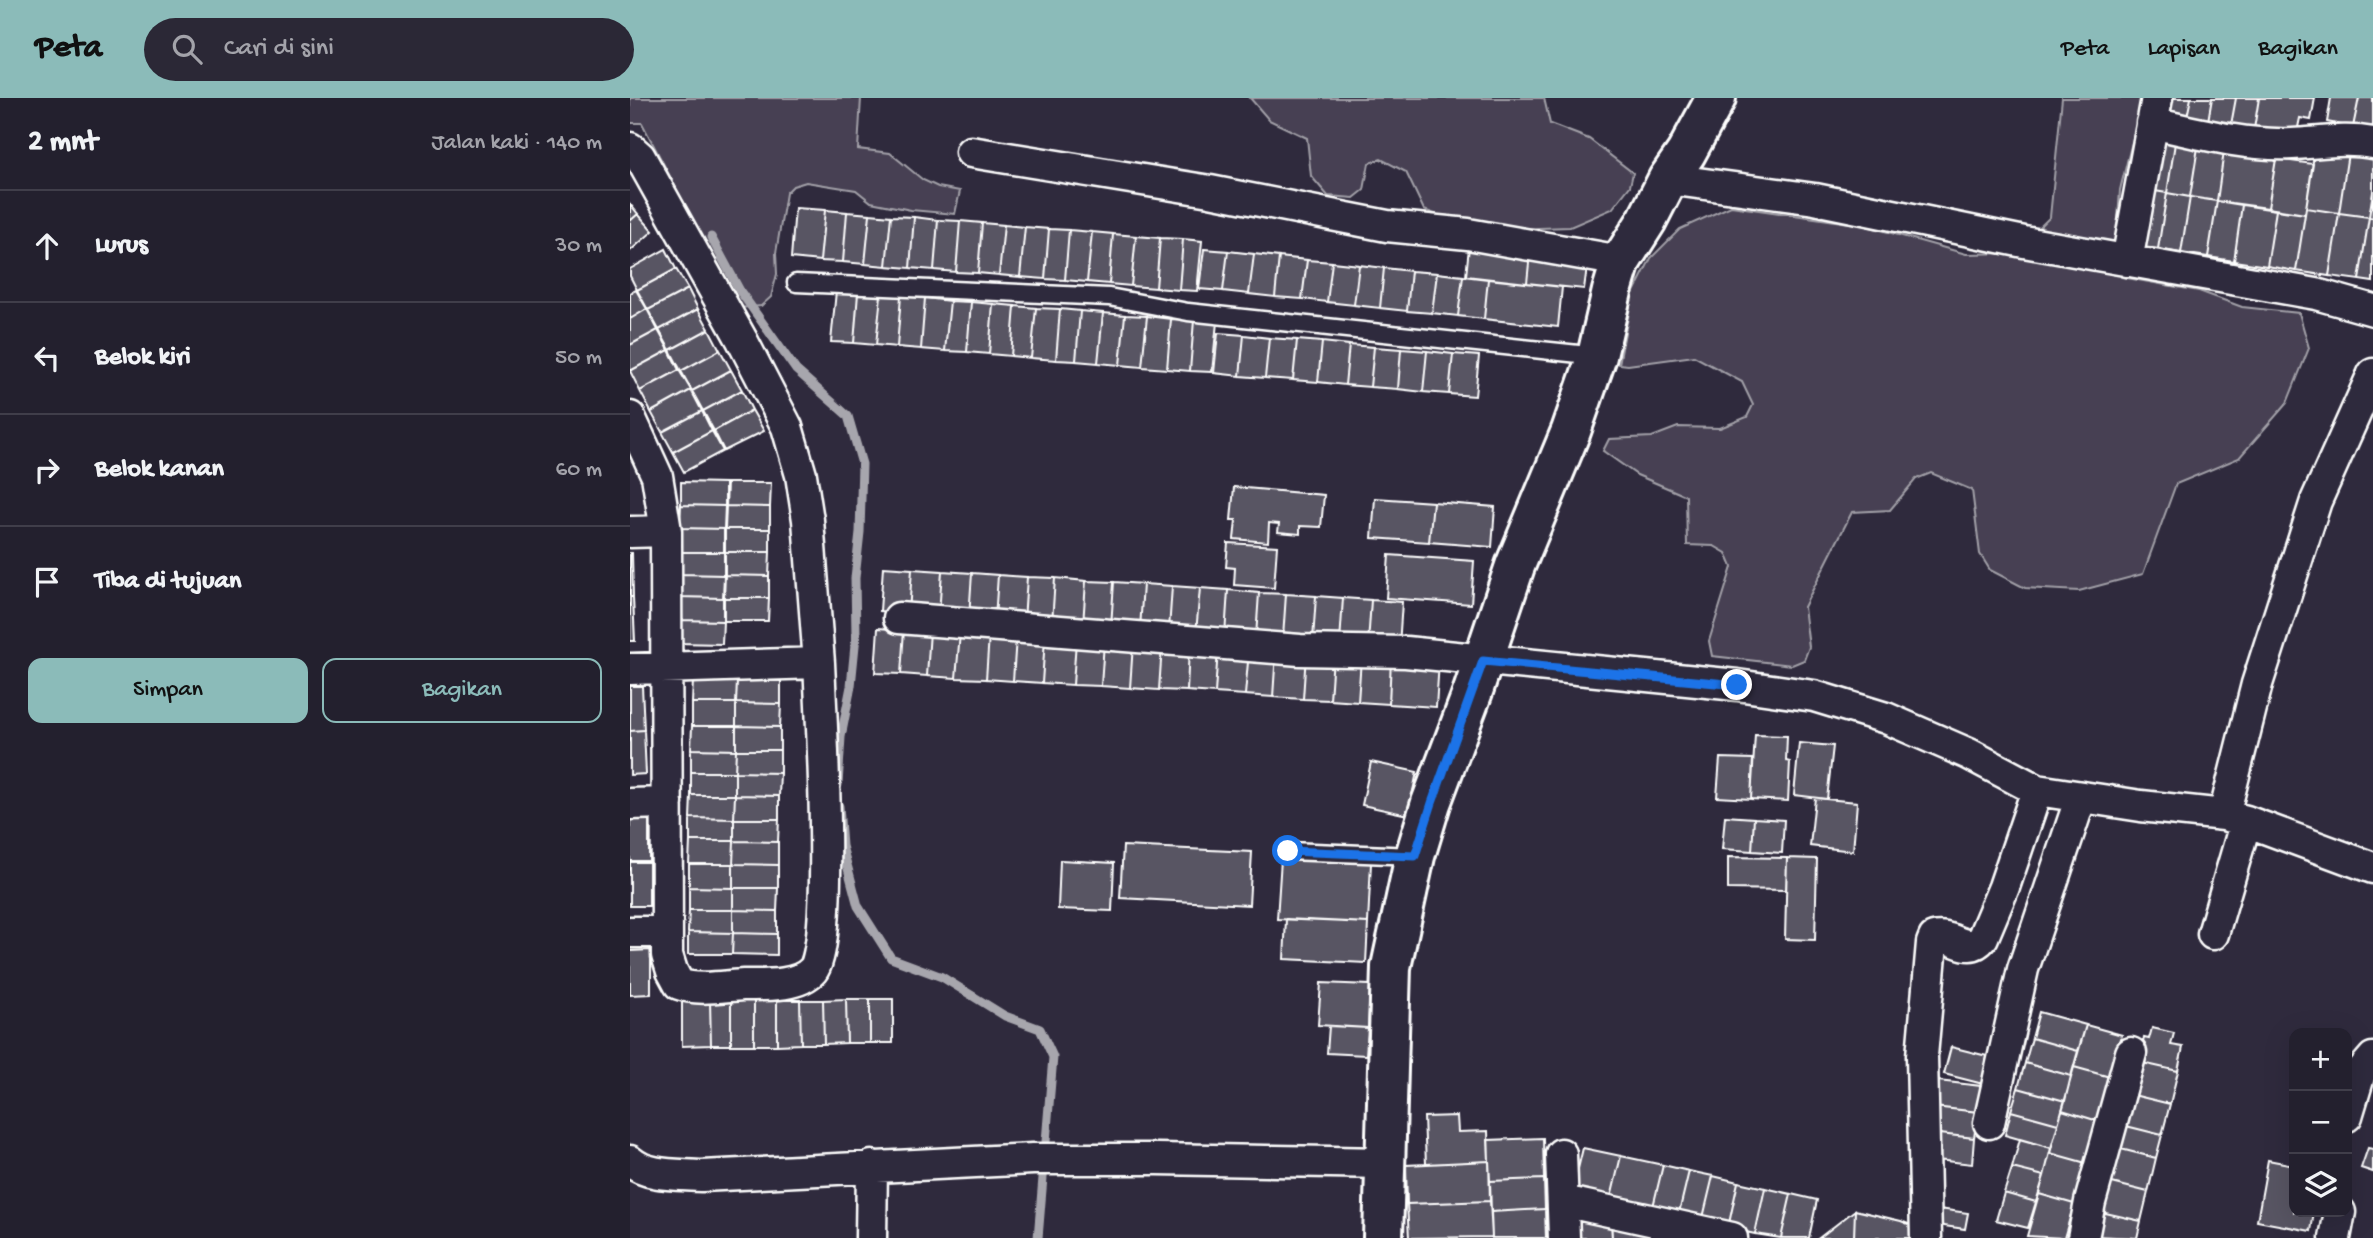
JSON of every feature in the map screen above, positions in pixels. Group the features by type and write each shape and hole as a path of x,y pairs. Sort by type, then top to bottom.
{"street":[{"path":"1383,1238 1391,967 1415,856 1516,566 1571,431 1597,356 1622,261 1716,98"},
{"path":"2127,261 2154,110 2209,136 2291,144 2332,140 2373,143"},
{"path":"630,148 640,157 787,427 801,475 808,520 819,663 824,787 824,923 817,965 800,980 762,985 685,986 676,980 671,971 667,956 666,531 657,476 630,417"},
{"path":"971,152 1210,191 1387,226 1468,234 1622,261"},
{"path":"1668,179 1815,199 2024,242 2316,294 2373,310"},
{"path":"2213,934 2258,684 2316,501 2373,374"},
{"path":"630,532 666,531"},
{"path":"899,618 1300,650 1406,652 1737,685 1814,696 1886,718 1969,754 2037,790 2235,818 2373,868"},
{"path":"630,669 819,663"},
{"path":"1926,1238 1922,1056 1931,943 1934,938 1940,936 1969,947 1978,944 1983,937 2004,887 2037,790"},
{"path":"1989,1123 2023,969 2081,797"},
{"path":"630,804 667,803"},
{"path":"630,932 667,932"},
{"path":"2083,1238 2090,1202 2132,1053"},
{"path":"2352,1099 2360,1073 2373,1058"},
{"path":"1561,1154 1564,1238"},
{"path":"630,1161 652,1172 702,1176 1033,1159 1385,1163"},
{"path":"871,1238 872,1166"},
{"path":"1563,1201 1665,1230 1732,1238"},
{"path":"2335,1238 2339,1217"}],"lane":[{"path":"796,283 1109,297 1188,312 1597,356"},
{"path":"1288,851 1415,856"}],"shaded area":[{"path":"630,98 861,98 858,149 890,153 923,180 938,187 960,191 955,214 911,210 871,202 856,190 806,182 793,186 786,193 776,253 777,274 771,297 761,306 739,308 642,123 630,123"},
{"path":"1250,98 1544,98 1550,124 1589,139 1633,173 1630,186 1612,209 1570,227 1479,230 1424,210 1406,172 1381,159 1369,163 1364,190 1354,198 1328,196 1311,176 1307,138 1269,120"},
{"path":"2062,98 2143,98 2120,190 2118,219 2121,277 2199,291 2242,307 2299,313 2309,348 2287,403 2239,458 2176,484 2143,574 2079,591 2025,588 1990,570 1980,554 1972,490 1931,473 1916,479 1890,510 1852,512 1804,607 1809,647 1804,660 1792,665 1712,656 1709,641 1732,567 1726,553 1714,546 1687,545 1686,496 1637,475 1603,451 1609,439 1652,437 1678,427 1720,428 1747,417 1753,405 1742,382 1694,356 1619,364 1632,296 1651,258 1680,229 1731,206 1863,225 1966,254 2013,253 2050,217"}],"building":[{"path":"2165,98 2191,98 2187,117 2163,113"},
{"path":"2191,98 2212,98 2208,121 2187,117"},
{"path":"2212,98 2236,98 2231,125 2208,121"},
{"path":"2236,98 2259,98 2254,129 2231,125"},
{"path":"2259,98 2315,98 2311,120 2300,118 2296,137 2254,129"},
{"path":"2331,98 2359,98 2353,127 2327,122"},
{"path":"2359,98 2373,98 2373,131 2353,127"},
{"path":"2151,140 2175,143 2167,193 2143,189"},
{"path":"2175,143 2198,147 2190,197 2167,193"},
{"path":"2198,147 2224,151 2217,201 2190,197"},
{"path":"2315,148 2348,153 2339,213 2306,208"},
{"path":"2224,151 2276,159 2268,208 2217,201"},
{"path":"2348,153 2373,157 2373,192 2369,217 2339,213"},
{"path":"2276,159 2313,164 2305,214 2268,208"},
{"path":"2143,189 2167,193 2158,249 2134,246"},
{"path":"2373,192 2373,218 2369,217"},
{"path":"2167,193 2190,197 2181,253 2158,249"},
{"path":"2190,197 2217,201 2208,257 2181,253"},
{"path":"2217,201 2242,205 2234,261 2208,257"},
{"path":"630,204 638,214 630,221"},
{"path":"2242,205 2276,210 2267,266 2234,261"},
{"path":"795,208 825,210 820,261 791,258"},
{"path":"2306,208 2339,213 2329,276 2296,271"},
{"path":"825,210 847,212 843,262 820,261"},
{"path":"2276,210 2305,214 2296,271 2267,266"},
{"path":"847,212 870,214 865,264 843,262"},
{"path":"2339,213 2369,217 2359,280 2329,276"},
{"path":"638,214 653,231 630,251 630,221"},
{"path":"870,214 891,216 886,266 865,264"},
{"path":"891,216 914,217 910,268 886,266"},
{"path":"914,217 938,220 934,270 910,268"},
{"path":"2369,217 2373,218 2373,282 2359,280"},
{"path":"938,220 960,221 956,272 934,270"},
{"path":"960,221 982,223 978,273 956,272"},
{"path":"982,223 1004,225 999,275 978,273"},
{"path":"1004,225 1025,227 1020,277 999,275"},
{"path":"1025,227 1049,229 1045,279 1020,277"},
{"path":"1049,229 1069,230 1065,280 1045,279"},
{"path":"1069,230 1092,232 1087,282 1065,280"},
{"path":"1092,232 1113,234 1109,284 1087,282"},
{"path":"1113,234 1136,236 1131,286 1109,284"},
{"path":"1136,236 1160,238 1156,288 1131,286"},
{"path":"1160,238 1183,239 1179,290 1156,288"},
{"path":"1183,239 1202,241 1197,291 1179,290"},
{"path":"1469,247 1530,253 1527,283 1466,276"},
{"path":"666,249 676,269 637,290 630,276 630,269"},
{"path":"1204,249 1228,251 1223,291 1199,289"},
{"path":"1228,251 1254,254 1249,294 1223,291"},
{"path":"1530,253 1588,260 1584,289 1527,283"},
{"path":"1254,254 1279,257 1275,297 1249,294"},
{"path":"1279,257 1307,260 1302,299 1275,297"},
{"path":"1307,260 1332,262 1327,302 1302,299"},
{"path":"1332,262 1359,265 1354,305 1327,302"},
{"path":"1359,265 1384,268 1380,308 1354,305"},
{"path":"1384,268 1411,271 1407,311 1380,308"},
{"path":"676,269 688,289 648,310 637,290"},
{"path":"1411,271 1437,273 1432,313 1407,311"},
{"path":"1437,273 1463,276 1458,316 1432,313"},
{"path":"1463,276 1488,279 1484,319 1458,316"},
{"path":"1488,279 1562,287 1558,327 1484,319"},
{"path":"688,289 698,309 659,330 648,310"},
{"path":"636,290 647,309 630,319 630,293"},
{"path":"836,291 858,293 854,343 831,342"},
{"path":"858,293 881,295 876,345 854,343"},
{"path":"881,295 901,296 897,347 876,345"},
{"path":"901,296 925,298 921,349 897,347"},
{"path":"925,298 950,301 945,351 921,349"},
{"path":"950,301 971,302 967,352 945,351"},
{"path":"971,302 993,304 989,354 967,352"},
{"path":"993,304 1015,306 1011,356 989,354"},
{"path":"1015,306 1036,308 1031,358 1011,356"},
{"path":"1036,308 1060,309 1056,360 1031,358"},
{"path":"647,309 658,330 630,345 630,319"},
{"path":"698,309 709,329 670,350 659,330"},
{"path":"1060,309 1080,311 1076,361 1056,360"},
{"path":"1080,311 1103,313 1098,363 1076,361"},
{"path":"1103,313 1125,315 1120,365 1098,363"},
{"path":"1125,315 1147,316 1142,367 1120,365"},
{"path":"1147,316 1171,319 1167,369 1142,367"},
{"path":"1171,319 1194,320 1190,371 1167,369"},
{"path":"1194,320 1217,322 1212,372 1190,371"},
{"path":"709,329 720,350 681,371 670,350"},
{"path":"658,330 669,350 630,371 630,345"},
{"path":"1218,333 1244,335 1240,376 1214,373"},
{"path":"1244,335 1269,338 1265,378 1240,376"},
{"path":"1269,338 1297,340 1293,380 1265,378"},
{"path":"1297,340 1322,342 1318,382 1293,380"},
{"path":"1322,342 1349,345 1345,385 1318,382"},
{"path":"1349,345 1374,347 1370,387 1345,385"},
{"path":"1374,347 1401,349 1398,389 1370,387"},
{"path":"1401,349 1427,351 1423,392 1398,389"},
{"path":"669,350 679,370 640,391 630,371"},
{"path":"720,350 731,370 692,391 681,371"},
{"path":"1427,351 1453,354 1449,394 1423,392"},
{"path":"1453,354 1479,356 1475,396 1449,394"},
{"path":"679,370 691,390 651,412 640,391"},
{"path":"731,370 742,390 703,411 692,391"},
{"path":"691,390 702,411 662,432 651,412"},
{"path":"742,390 752,410 714,431 703,411"},
{"path":"752,410 764,431 724,451 714,431"},
{"path":"702,411 712,431 673,452 662,432"},
{"path":"712,431 723,451 684,472 673,452"},
{"path":"681,482 725,483 725,506 681,505"},
{"path":"727,483 771,483 770,507 726,506"},
{"path":"1234,487 1324,495 1321,527 1300,526 1300,534 1278,532 1279,524 1269,523 1268,542 1234,539 1236,520 1231,520"},
{"path":"1375,498 1433,502 1429,542 1372,538"},
{"path":"1433,502 1495,507 1492,547 1429,542"},
{"path":"681,505 725,506 724,529 680,528"},
{"path":"726,506 770,507 770,529 725,529"},
{"path":"680,528 724,529 724,552 680,552"},
{"path":"725,529 770,529 770,552 725,552"},
{"path":"1228,543 1277,546 1274,588 1234,585 1235,568 1226,567"},
{"path":"680,552 724,552 724,575 680,574"},
{"path":"725,552 770,552 769,576 725,575"},
{"path":"632,553 633,597 630,597"},
{"path":"1389,555 1474,561 1471,604 1386,598"},
{"path":"883,567 912,569 909,613 880,611"},
{"path":"912,569 942,571 939,615 909,613"},
{"path":"942,571 972,573 969,617 939,615"},
{"path":"972,573 998,575 995,619 969,617"},
{"path":"680,574 724,575 723,598 679,597"},
{"path":"725,575 769,576 769,598 724,598"},
{"path":"998,575 1027,577 1024,621 995,619"},
{"path":"1027,577 1055,578 1052,623 1024,621"},
{"path":"1055,578 1086,581 1083,625 1052,623"},
{"path":"1086,581 1114,582 1111,627 1083,625"},
{"path":"1114,582 1143,584 1140,629 1111,627"},
{"path":"1143,584 1172,586 1169,630 1140,629"},
{"path":"1172,586 1200,588 1196,633 1169,630"},
{"path":"1200,588 1228,590 1225,635 1196,633"},
{"path":"1228,590 1259,593 1256,637 1225,635"},
{"path":"1259,593 1286,594 1283,638 1256,637"},
{"path":"1286,594 1316,596 1313,640 1283,638"},
{"path":"1316,596 1343,598 1340,642 1313,640"},
{"path":"630,597 633,597 635,641 630,641"},
{"path":"679,597 723,598 723,621 679,620"},
{"path":"724,598 769,598 768,621 724,621"},
{"path":"1343,598 1371,600 1368,644 1340,642"},
{"path":"1371,600 1402,602 1399,646 1368,644"},
{"path":"679,620 723,621 722,644 678,643"},
{"path":"878,628 904,630 901,674 875,673"},
{"path":"904,630 930,631 927,676 901,674"},
{"path":"930,631 960,633 956,678 927,676"},
{"path":"960,633 989,635 986,679 956,678"},
{"path":"989,635 1016,637 1013,681 986,679"},
{"path":"1016,637 1045,638 1042,683 1013,681"},
{"path":"1045,638 1076,640 1073,685 1042,683"},
{"path":"1076,640 1104,642 1101,686 1073,685"},
{"path":"1104,642 1133,644 1130,688 1101,686"},
{"path":"1133,644 1162,646 1159,690 1130,688"},
{"path":"1162,646 1189,647 1187,691 1159,690"},
{"path":"1189,647 1218,649 1215,693 1187,691"},
{"path":"1218,649 1249,651 1245,695 1215,693"},
{"path":"1249,651 1276,652 1273,697 1245,695"},
{"path":"1276,652 1306,654 1303,699 1273,697"},
{"path":"1306,654 1333,656 1330,700 1303,699"},
{"path":"1333,656 1361,658 1358,702 1330,700"},
{"path":"1361,658 1391,659 1389,704 1358,702"},
{"path":"1391,659 1439,662 1436,707 1389,704"},
{"path":"693,680 737,681 736,703 692,703"},
{"path":"737,681 781,681 781,704 736,703"},
{"path":"630,686 642,686 644,730 630,731"},
{"path":"692,703 736,703 736,726 692,726"},
{"path":"736,703 781,704 780,727 736,726"},
{"path":"692,726 736,726 736,750 691,749"},
{"path":"736,726 780,727 780,750 736,750"},
{"path":"644,730 646,774 630,775 630,731"},
{"path":"1755,735 1787,736 1786,761 1790,762 1788,801 1751,799"},
{"path":"1799,743 1833,746 1827,799 1794,795"},
{"path":"691,749 736,750 735,772 691,772"},
{"path":"736,750 780,750 780,773 735,772"},
{"path":"1720,758 1753,759 1751,799 1717,797"},
{"path":"1371,762 1417,772 1408,815 1362,805"},
{"path":"691,772 735,772 735,795 691,795"},
{"path":"735,772 780,773 779,796 735,795"},
{"path":"691,795 735,795 734,819 690,818"},
{"path":"735,795 779,796 779,819 734,819"},
{"path":"1815,798 1857,802 1853,851 1810,846"},
{"path":"630,816 649,816 649,861 630,861"},
{"path":"1725,816 1754,818 1752,851 1722,849"},
{"path":"690,818 734,819 734,841 690,841"},
{"path":"1754,818 1784,820 1782,853 1752,851"},
{"path":"734,819 779,819 778,842 734,841"},
{"path":"690,841 734,841 733,864 689,864"},
{"path":"734,841 778,842 778,865 733,864"},
{"path":"1123,846 1252,852 1249,905 1120,898"},
{"path":"1728,857 1787,858 1786,890 1728,889"},
{"path":"1787,858 1817,859 1815,940 1785,939"},
{"path":"1281,859 1371,863 1368,923 1277,919"},
{"path":"1060,860 1114,863 1112,911 1058,909"},
{"path":"630,862 649,862 649,906 630,906"},
{"path":"689,864 733,864 733,888 689,887"},
{"path":"733,864 778,865 778,888 733,888"},
{"path":"689,887 733,888 733,910 689,910"},
{"path":"733,888 778,888 777,911 733,910"},
{"path":"689,910 733,910 733,933 688,932"},
{"path":"733,910 777,911 777,934 733,933"},
{"path":"1286,919 1368,923 1366,963 1284,959"},
{"path":"688,932 733,933 732,954 688,954"},
{"path":"733,933 777,934 777,955 732,954"},
{"path":"651,950 651,994 630,995 630,951"},
{"path":"1321,983 1370,985 1368,1028 1318,1025"},
{"path":"846,999 847,1043 824,1044 823,1000"},
{"path":"846,999 870,999 870,1043 847,1043"},
{"path":"870,999 893,999 893,1043 870,1043"},
{"path":"777,1000 800,1000 801,1044 777,1045"},
{"path":"777,1000 777,1045 754,1045 754,1001"},
{"path":"800,1000 823,1000 824,1044 801,1044"},
{"path":"682,1001 710,1001 711,1045 682,1046"},
{"path":"710,1001 731,1001 731,1045 711,1045"},
{"path":"731,1001 754,1001 754,1045 731,1045"},
{"path":"2039,1012 2086,1025 2078,1051 2032,1038"},
{"path":"2086,1025 2122,1035 2110,1077 2074,1067"},
{"path":"1329,1026 1368,1028 1366,1055 1327,1053"},
{"path":"2152,1028 2174,1033 2171,1045 2183,1047 2178,1071 2138,1062 2144,1038 2149,1039"},
{"path":"2032,1038 2078,1051 2071,1076 2025,1063"},
{"path":"1951,1047 1995,1058 1987,1085 1944,1074"},
{"path":"2138,1062 2178,1071 2170,1104 2129,1094"},
{"path":"2025,1063 2071,1076 2065,1101 2018,1088"},
{"path":"2074,1067 2110,1077 2098,1121 2062,1110"},
{"path":"1938,1081 1981,1086 1978,1112 1934,1107"},
{"path":"2018,1088 2065,1101 2058,1124 2011,1111"},
{"path":"2129,1094 2170,1104 2162,1135 2122,1125"},
{"path":"1934,1107 1978,1112 1974,1138 1931,1133"},
{"path":"2062,1110 2098,1121 2086,1163 2050,1153"},
{"path":"2011,1111 2058,1124 2051,1148 2005,1135"},
{"path":"1457,1116 1458,1132 1488,1131 1489,1161 1426,1164 1424,1117"},
{"path":"2122,1125 2162,1135 2156,1158 2117,1148"},
{"path":"1931,1133 1974,1138 1972,1164 1928,1159"},
{"path":"1543,1138 1544,1179 1490,1181 1488,1140"},
{"path":"2020,1139 2051,1148 2044,1176 2012,1168"},
{"path":"1583,1148 1621,1156 1610,1202 1572,1194"},
{"path":"2117,1148 2156,1158 2148,1192 2108,1182"},
{"path":"2368,1148 2373,1149 2373,1172 2361,1168"},
{"path":"2050,1153 2086,1163 2074,1204 2039,1194"},
{"path":"1621,1156 1663,1165 1652,1211 1610,1202"},
{"path":"2268,1160 2289,1164 2289,1217 2313,1217 2311,1231 2257,1221"},
{"path":"1489,1161 1490,1201 1407,1204 1406,1165"},
{"path":"1663,1165 1689,1171 1678,1217 1652,1211"},
{"path":"2012,1168 2044,1176 2036,1202 2004,1193"},
{"path":"1689,1171 1713,1176 1702,1222 1678,1217"},
{"path":"1713,1176 1738,1182 1728,1228 1702,1222"},
{"path":"1544,1179 1545,1209 1491,1212 1490,1181"},
{"path":"1738,1182 1765,1188 1755,1234 1728,1228"},
{"path":"2108,1182 2148,1192 2141,1221 2101,1212"},
{"path":"1765,1188 1791,1194 1781,1238 1755,1234"},
{"path":"2004,1193 2036,1202 2028,1228 1996,1220"},
{"path":"1791,1194 1817,1200 1809,1238 1781,1238"},
{"path":"2039,1194 2074,1204 2064,1238 2027,1236"},
{"path":"1490,1201 1492,1237 1409,1238 1407,1204"},
{"path":"1545,1209 1546,1238 1492,1238 1491,1212"},
{"path":"1939,1209 1968,1213 1965,1229 1937,1225"},
{"path":"1855,1210 1913,1226 1913,1238 1854,1238"},
{"path":"1855,1210 1854,1238 1819,1238"},
{"path":"2101,1212 2141,1221 2137,1238 2095,1236"},
{"path":"1611,1214 1612,1238 1576,1238 1574,1217"},
{"path":"1652,1221 1653,1238 1612,1238 1611,1224"}],"waterway":[{"path":"711,237 740,291 796,370 848,416 862,464 860,532 855,578 856,635 851,686 841,737 838,785"},
{"path":"839,806 842,846 858,906 891,958 942,977 1005,1016 1040,1029 1053,1057 1038,1238"}],"route":[{"path":"1288,851 1415,856 1483,661 1737,685"}]}
